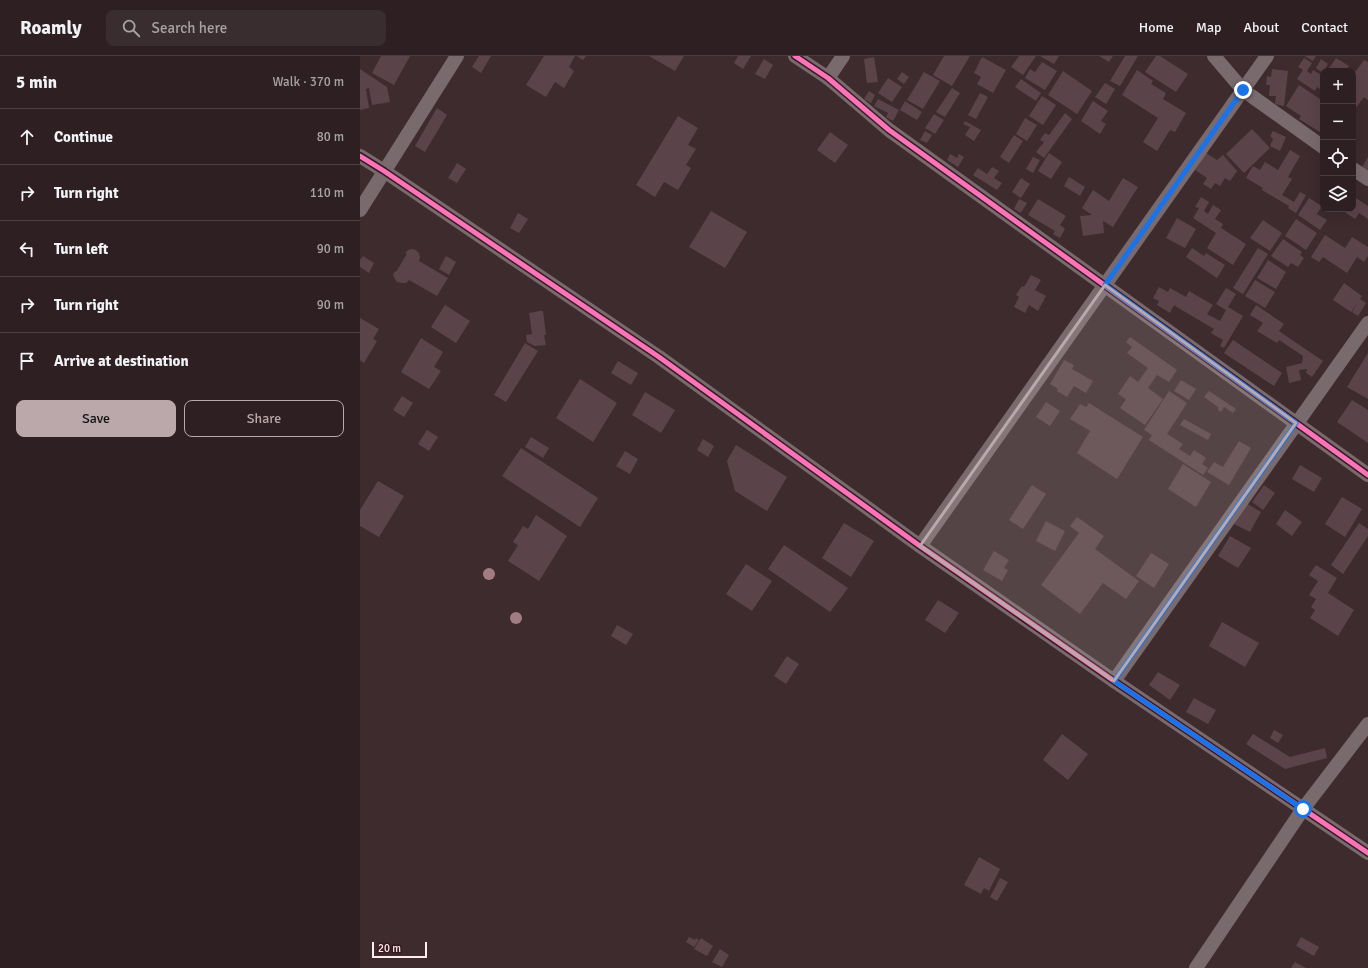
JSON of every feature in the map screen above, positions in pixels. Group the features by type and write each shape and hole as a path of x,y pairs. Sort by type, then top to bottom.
{"street":[{"path":"360,210 457,56"},
{"path":"794,56 828,78 889,130 1368,475"},
{"path":"828,78 843,56"},
{"path":"1214,56 1243,90 1320,145"},
{"path":"920,546 1267,56"},
{"path":"360,156 659,357 920,546 1114,681 1368,854"},
{"path":"1356,171 1368,179"},
{"path":"1114,681 1368,323"},
{"path":"1196,968 1303,809 1368,724"}],"highlighted area":[{"path":"1105,285 1296,423 1114,681 920,546"}],"building":[{"path":"381,56 410,56 394,85 372,73"},
{"path":"479,56 491,56 481,73 472,67"},
{"path":"544,56 575,56 569,67 574,71 564,88 555,82 546,97 526,85"},
{"path":"577,56 586,56 583,60"},
{"path":"649,56 684,56 675,71"},
{"path":"738,56 751,56 743,69 734,63"},
{"path":"944,56 970,56 952,86 933,75"},
{"path":"1019,56 1036,56 1023,75 1011,67"},
{"path":"1040,56 1059,56 1054,64"},
{"path":"1099,56 1113,56 1109,62"},
{"path":"1125,56 1138,56 1120,86 1110,81"},
{"path":"1156,56 1160,56 1188,74 1176,92 1145,72"},
{"path":"1305,56 1316,56 1313,61"},
{"path":"874,57 878,82 867,83 864,59"},
{"path":"982,57 1006,70 993,93 977,84 981,77 974,73"},
{"path":"1304,58 1312,63 1307,71 1311,74 1313,70 1320,74 1320,89 1317,87 1315,91 1297,79 1303,70 1298,67"},
{"path":"1336,58 1349,66 1348,68 1329,68"},
{"path":"764,59 773,65 765,79 755,74"},
{"path":"1321,59 1328,64 1326,68 1320,68 1320,71 1316,68"},
{"path":"1364,60 1368,62 1368,100 1364,97 1356,108 1356,104 1356,71"},
{"path":"1042,62 1057,71 1045,90 1025,78 1030,69 1035,72"},
{"path":"360,69 387,87 390,102 372,105 369,88 366,89 369,108 360,110"},
{"path":"1272,69 1288,71 1284,106 1275,104 1276,96 1269,96 1270,85 1266,85 1267,76 1271,77"},
{"path":"1137,70 1153,81 1151,84 1166,93 1163,99 1186,113 1175,132 1170,130 1157,151 1143,142 1158,118 1122,95"},
{"path":"1063,71 1092,91 1077,114 1048,95"},
{"path":"902,72 909,77 904,84 897,79"},
{"path":"924,72 940,81 923,109 907,100"},
{"path":"888,78 902,87 892,102 878,93"},
{"path":"1021,79 1041,93 1036,101 1015,87"},
{"path":"1105,83 1115,89 1106,104 1095,97"},
{"path":"1299,85 1320,99 1320,132 1299,119 1301,116 1286,106"},
{"path":"952,88 960,93 945,117 936,112"},
{"path":"869,91 875,95 871,103 864,99"},
{"path":"980,93 988,97 976,119 968,115"},
{"path":"1042,96 1056,105 1043,125 1029,116"},
{"path":"878,99 899,110 893,121 886,117 888,113 874,106"},
{"path":"905,101 922,112 917,120 900,110"},
{"path":"1093,101 1108,111 1101,121 1106,124 1100,134 1081,121"},
{"path":"437,108 447,115 425,152 415,146"},
{"path":"1065,113 1072,119 1044,158 1036,152 1044,142 1040,140 1045,133 1049,135"},
{"path":"934,114 944,120 935,134 925,128"},
{"path":"678,116 698,128 688,145 696,149 686,165 691,168 678,190 664,182 655,197 636,185"},
{"path":"1025,118 1037,125 1027,141 1016,134"},
{"path":"965,121 981,130 974,141 965,135 970,127 963,124"},
{"path":"1252,129 1270,148 1244,173 1226,154"},
{"path":"925,131 932,135 927,143 920,140"},
{"path":"1273,131 1286,137 1280,151 1270,146 1273,139 1270,136"},
{"path":"830,132 848,145 835,163 817,150"},
{"path":"1014,135 1023,141 1009,163 1000,157"},
{"path":"1290,150 1300,156 1288,177 1292,179 1282,195 1294,202 1300,192 1306,195 1296,213 1288,208 1289,206 1262,190 1263,188 1246,178 1253,166 1260,170 1265,162 1278,170"},
{"path":"1049,153 1062,162 1051,179 1038,171"},
{"path":"1206,153 1217,160 1223,155 1237,171 1230,181 1225,178 1220,186 1215,183 1211,189 1203,184 1207,178 1195,170"},
{"path":"950,154 957,158 959,154 964,157 958,167 947,160"},
{"path":"1033,157 1040,160 1033,173 1026,169"},
{"path":"1368,157 1368,171 1362,167"},
{"path":"457,163 466,169 457,183 448,178"},
{"path":"992,167 999,171 994,178 1002,183 997,190 973,175 978,168 987,174"},
{"path":"1069,177 1085,187 1080,196 1064,186"},
{"path":"1021,178 1030,184 1021,198 1012,192"},
{"path":"1123,178 1138,187 1113,227 1103,221 1104,233 1083,236 1080,216 1092,215 1082,208 1093,190 1109,201"},
{"path":"1201,197 1209,202 1204,211 1208,214 1213,205 1221,210 1215,219 1223,224 1221,228 1246,244 1233,265 1207,248 1216,233 1193,218 1199,208 1195,207"},
{"path":"1309,198 1320,205 1320,209 1317,214 1327,220 1320,230 1298,215"},
{"path":"1356,198 1368,206 1368,219 1359,213 1355,219 1344,212 1356,212"},
{"path":"1019,199 1027,203 1021,213 1014,209"},
{"path":"1038,199 1066,216 1060,225 1065,229 1060,238 1053,234 1055,231 1028,215"},
{"path":"711,211 747,232 725,268 689,247"},
{"path":"518,213 528,219 519,233 510,228"},
{"path":"1177,218 1196,229 1185,248 1166,238"},
{"path":"1296,219 1317,233 1306,250 1285,236"},
{"path":"1263,220 1282,233 1270,251 1250,238"},
{"path":"1325,235 1345,248 1352,237 1368,247 1368,256 1364,262 1357,257 1347,273 1323,257 1319,262 1311,257"},
{"path":"1283,239 1302,252 1300,255 1304,258 1298,267 1291,263 1288,267 1271,256"},
{"path":"1192,248 1204,256 1206,253 1225,265 1217,278 1186,257"},
{"path":"1258,248 1268,254 1243,294 1233,288"},
{"path":"412,249 419,253 419,261 448,278 437,296 409,280 406,283 402,283 397,282 395,279 393,275 407,254 405,253"},
{"path":"363,256 374,263 369,273 360,267 360,260"},
{"path":"446,256 456,262 449,275 439,269"},
{"path":"1268,260 1286,272 1276,289 1257,278"},
{"path":"1031,275 1041,280 1035,290 1046,296 1038,311 1029,305 1025,313 1014,307 1019,297 1016,295 1022,286 1024,287"},
{"path":"1255,280 1275,292 1265,308 1245,296"},
{"path":"1344,283 1362,296 1360,299 1366,303 1358,316 1352,312 1358,302 1351,312 1333,300"},
{"path":"1159,287 1168,292 1170,288 1186,297 1189,291 1213,305 1207,314 1220,321 1226,310 1216,304 1226,288 1236,294 1228,307 1243,316 1224,348 1220,346 1223,340 1211,333 1214,329 1174,305 1170,313 1157,305 1159,301 1153,298"},
{"path":"445,305 470,321 456,343 431,327"},
{"path":"1256,305 1284,324 1279,331 1323,361 1312,377 1306,373 1307,369 1299,370 1301,380 1289,383 1286,367 1302,363 1303,356 1279,340 1277,343 1257,331 1263,323 1250,315"},
{"path":"543,311 546,345 535,346 527,342 526,335 532,334 529,313"},
{"path":"360,318 379,329 373,339 377,341 364,363 360,360"},
{"path":"1130,337 1177,370 1169,382 1157,375 1148,388 1163,399 1145,425 1120,408 1126,399 1118,394 1130,376 1138,382 1148,368 1127,353 1132,347 1126,342"},
{"path":"421,338 443,352 434,367 441,371 429,389 401,372"},
{"path":"1233,340 1282,373 1274,386 1224,353"},
{"path":"525,343 538,351 506,402 494,395"},
{"path":"1368,353 1368,399 1347,387"},
{"path":"1064,360 1074,365 1072,369 1093,381 1086,393 1074,386 1067,397 1057,391 1058,389 1050,384"},
{"path":"618,361 638,373 631,385 611,373"},
{"path":"580,379 617,403 593,442 556,418"},
{"path":"1181,380 1196,389 1189,400 1174,391"},
{"path":"1169,391 1187,403 1167,434 1183,444 1179,449 1190,456 1194,450 1206,458 1202,464 1208,468 1203,475 1149,440 1152,435 1144,430"},
{"path":"1209,391 1236,409 1233,413 1224,407 1221,412 1218,410 1218,407 1204,397"},
{"path":"645,392 675,410 661,433 632,415"},
{"path":"402,396 413,403 404,417 393,410"},
{"path":"1352,400 1368,410 1368,443 1337,422"},
{"path":"1046,402 1060,411 1050,426 1036,417"},
{"path":"1089,403 1143,437 1117,479 1077,453 1090,431 1070,419 1080,404 1086,407"},
{"path":"1184,419 1211,434 1208,440 1180,425"},
{"path":"427,430 438,437 429,451 418,444"},
{"path":"531,437 549,448 543,458 525,447"},
{"path":"703,439 714,446 708,457 697,450"},
{"path":"1239,441 1251,448 1229,485 1207,472 1214,462 1223,467"},
{"path":"736,445 787,477 767,511 735,491 727,461"},
{"path":"521,448 598,498 580,527 502,476"},
{"path":"625,451 638,459 630,474 616,466"},
{"path":"1183,464 1211,482 1196,507 1168,489"},
{"path":"1300,465 1322,478 1314,492 1292,479"},
{"path":"378,481 404,496 379,537 360,526 360,510"},
{"path":"1032,485 1046,494 1023,529 1009,520"},
{"path":"1264,485 1275,493 1263,510 1252,502"},
{"path":"1342,497 1362,509 1345,537 1325,524"},
{"path":"1246,503 1261,512 1250,532 1234,524"},
{"path":"1285,510 1302,522 1292,536 1276,524"},
{"path":"536,515 567,536 539,581 508,561 518,545 513,542 523,526 528,529"},
{"path":"1077,517 1104,536 1095,549 1139,581 1126,599 1103,583 1080,614 1041,585 1079,533 1070,526"},
{"path":"1046,521 1065,531 1055,551 1036,541"},
{"path":"844,523 874,541 851,577 822,558"},
{"path":"1359,523 1368,529 1368,536 1343,574 1331,565"},
{"path":"1230,536 1251,548 1238,568 1218,556"},
{"path":"784,545 848,588 830,612 768,569"},
{"path":"994,551 1009,560 1004,568 1008,570 1002,581 983,570"},
{"path":"1151,553 1169,564 1154,588 1136,576"},
{"path":"746,564 772,581 752,611 726,594"},
{"path":"1316,565 1337,578 1328,593 1354,610 1338,636 1310,618 1315,610 1311,607 1316,599 1309,595 1318,581 1309,575"},
{"path":"938,600 959,613 945,633 925,620"},
{"path":"1222,622 1259,643 1245,667 1209,646"},
{"path":"617,625 633,634 626,645 611,636"},
{"path":"787,656 799,664 786,684 774,676"},
{"path":"1158,672 1180,685 1170,700 1149,685"},
{"path":"1194,698 1216,710 1208,724 1186,712"},
{"path":"1274,730 1283,735 1278,743 1270,738"},
{"path":"1062,734 1088,754 1068,780 1043,760"},
{"path":"1253,734 1290,757 1325,748 1327,758 1285,769 1246,744"},
{"path":"979,857 1000,869 989,891 984,888 981,894 964,885"},
{"path":"1000,878 1008,882 997,901 990,897"},
{"path":"689,937 699,940 694,947 686,942"},
{"path":"1301,937 1319,947 1314,956 1296,946"},
{"path":"701,938 713,946 707,956 694,949"},
{"path":"720,949 729,955 722,967 712,962"},
{"path":"1295,962 1306,968 1291,968"}],"cycle path":[{"path":"795,56 828,78 889,130 1368,475"},
{"path":"360,156 659,357 920,546 1114,681 1368,853"}],"route":[{"path":"1243,90 1105,285 1296,423 1114,681 1303,809"}]}
